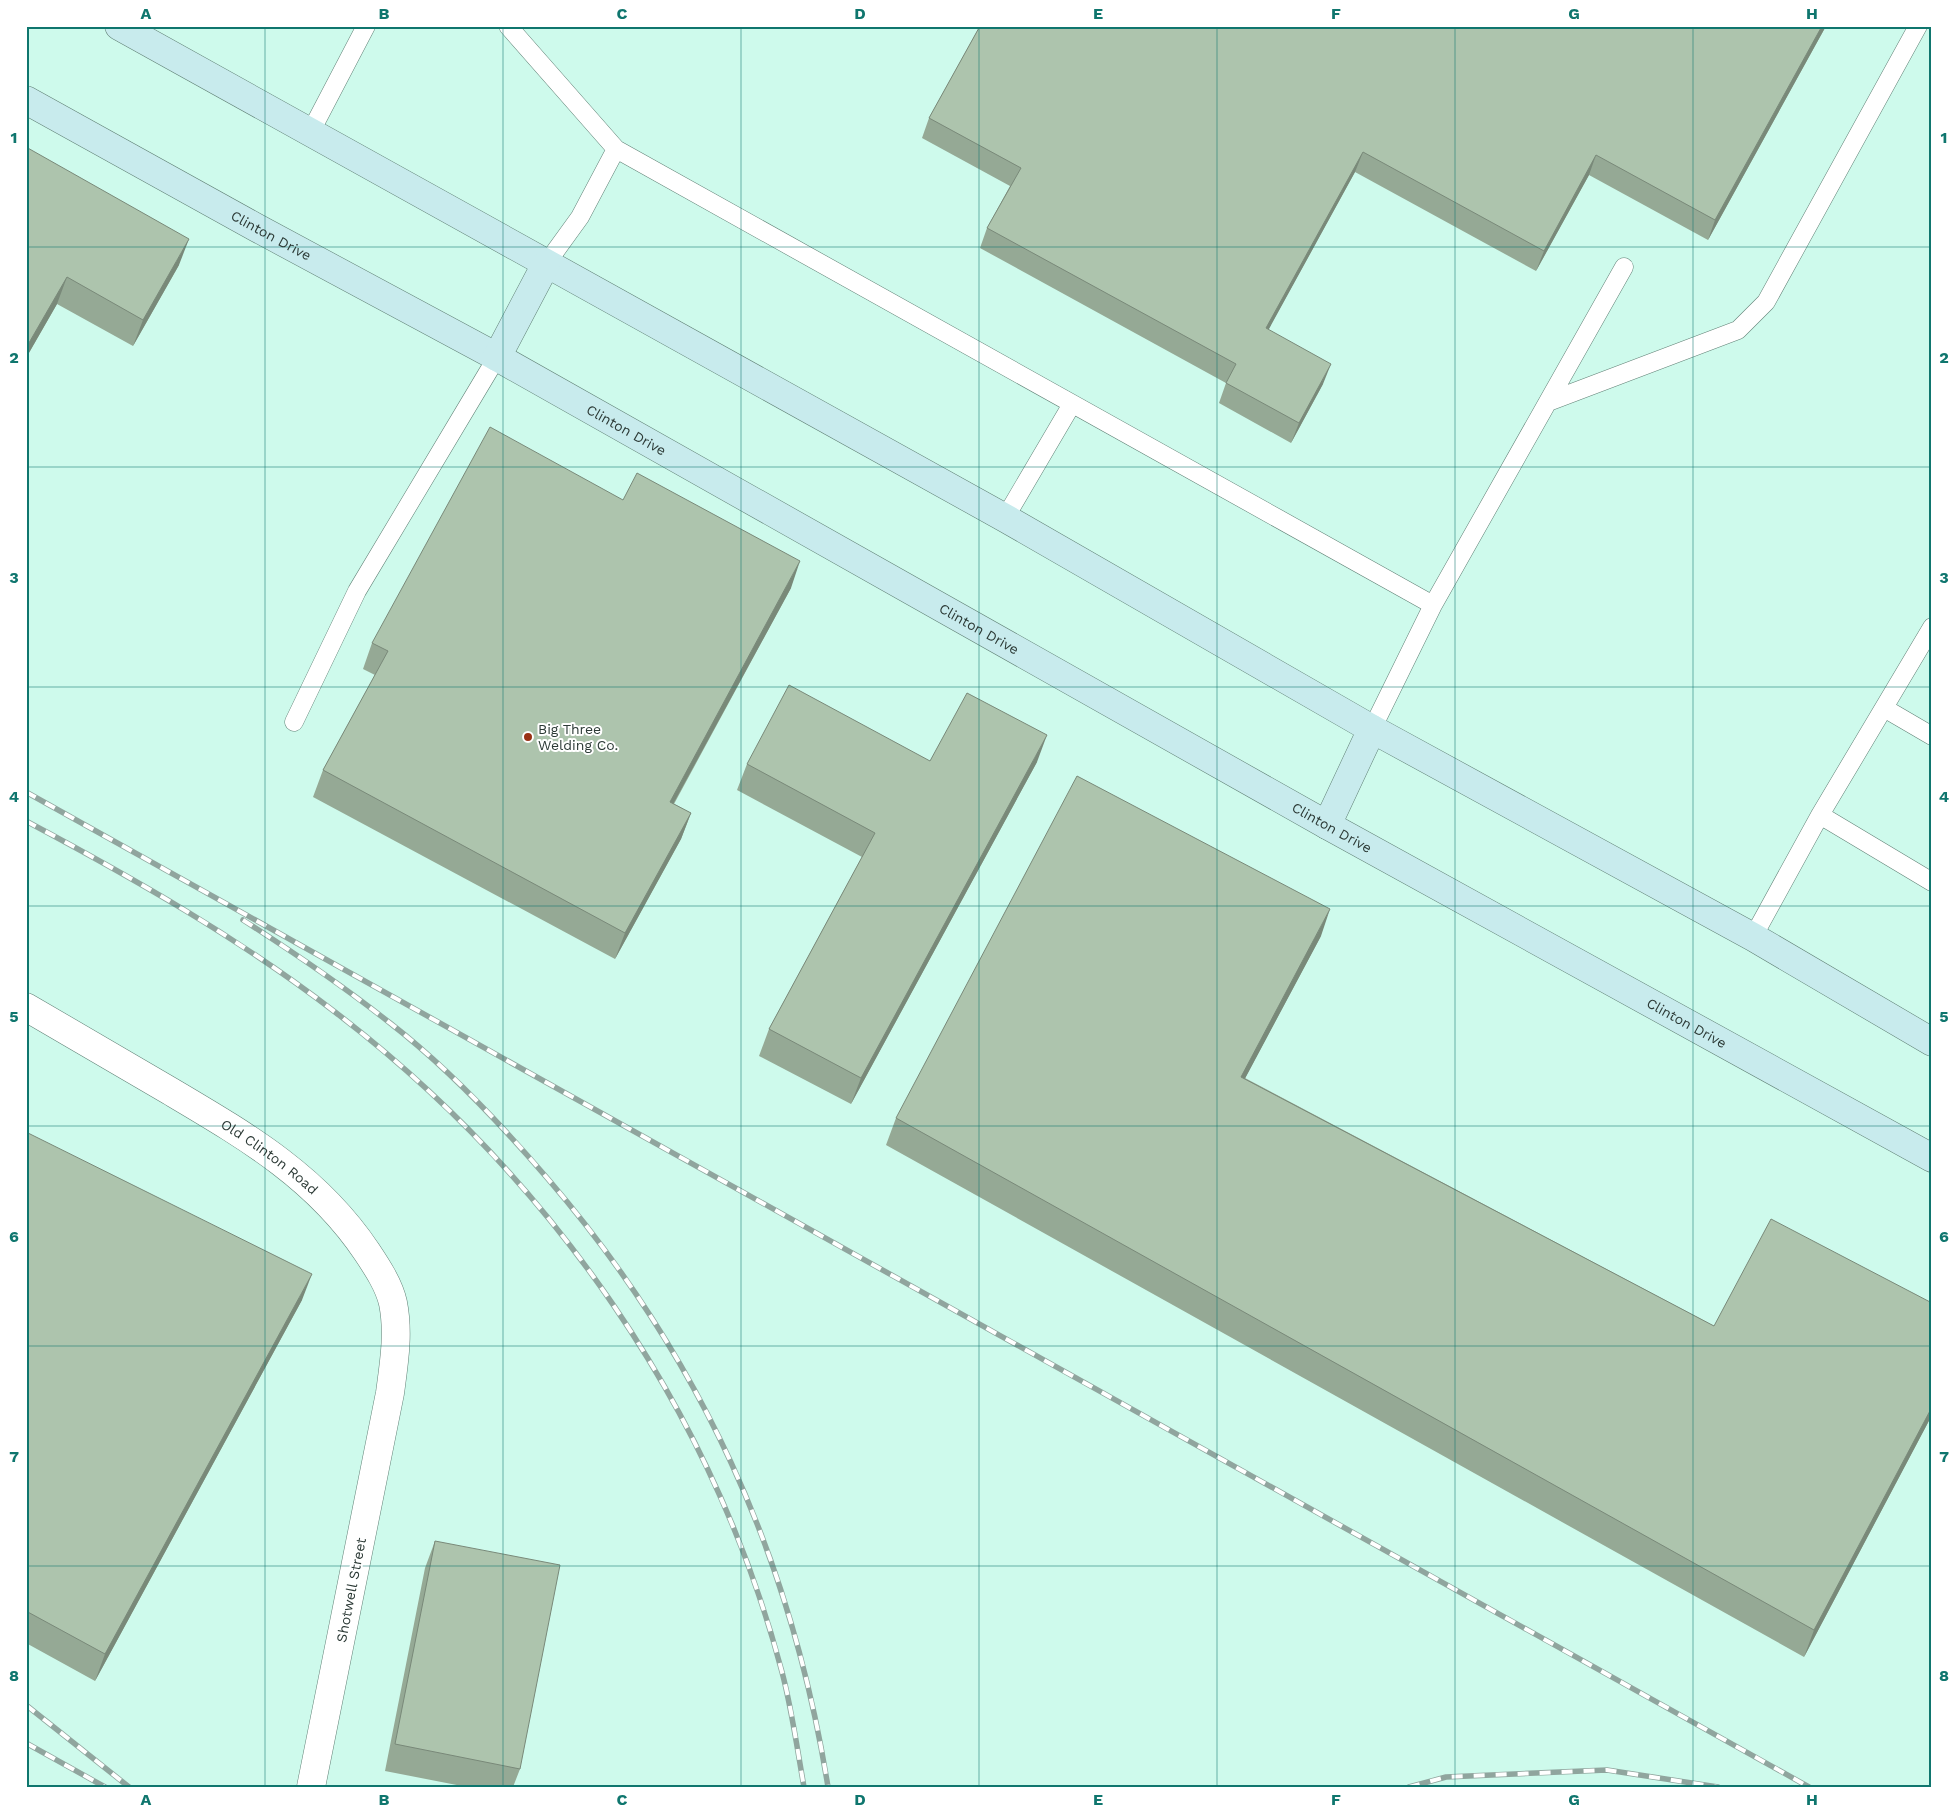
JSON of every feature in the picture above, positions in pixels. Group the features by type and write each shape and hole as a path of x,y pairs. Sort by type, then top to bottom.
{"main road":[{"path":"119,26 1005,518 1372,728 1753,937 1932,1042"},
{"name":"Clinton Drive","path":"26,100 257,228 497,357 1327,825 1932,1158"},
{"path":"497,357 546,264"},
{"path":"1327,825 1372,728"}],"street":[{"name":"Old Clinton Road","path":"26,1007 247,1136 288,1166 322,1197 358,1238 378,1268 392,1301 396,1328 390,1393"},
{"name":"Shotwell Street","path":"311,1787 390,1393"}],"lane":[{"path":"310,133 366,26"},
{"path":"508,26 616,149 1433,605"},
{"path":"1548,402 1738,330 1766,302 1918,26"},
{"path":"546,264 580,217 616,149"},
{"path":"1372,728 1433,605 1624,267"},
{"path":"294,722 357,591 497,357"},
{"path":"1005,518 1072,404"},
{"path":"1753,937 1820,816 1932,627"},
{"path":"1884,708 1932,736"},
{"path":"1820,816 1932,882"}],"shaded area":[{"path":"26,26 1932,26 1932,1787 26,1787"}],"building":[{"path":"980,26 1822,26 1715,220 1596,155 1544,251 1363,152 1266,328 1331,364 1299,423 1226,383 1236,364 987,228 1021,168 929,118"},
{"path":"26,147 189,239 143,320 67,277 26,348"},
{"name":"Big Three Welding Co.","path":"490,427 623,500 637,473 800,561 670,802 691,813 625,933 323,770 388,651 372,643"},
{"path":"789,685 930,761 967,693 1047,735 861,1078 769,1029 875,833 747,764"},
{"path":"1077,776 1330,909 1241,1077 1714,1326 1771,1219 1932,1303 1932,1407 1814,1630 896,1118"},
{"path":"26,1132 312,1274 105,1654 26,1611"},
{"path":"435,1541 560,1565 520,1769 395,1744"}],"railway":[{"path":"26,792 1809,1787"},
{"path":"26,821 106,864 185,910 261,959 335,1012 413,1077 486,1148 553,1224 613,1305 667,1391 713,1481 752,1575 782,1672 792,1715 804,1787"},
{"path":"243,920 372,1009 453,1077 511,1137 548,1179 602,1246 651,1316 694,1388 731,1463 763,1540 790,1619 812,1702 828,1787"},
{"path":"26,1705 129,1787"},
{"path":"26,1743 105,1787"},
{"path":"1409,1787 1446,1777 1607,1770 1718,1787"}],"place":[{"name":"Big Three Welding Co.","path":"528,737"}]}
